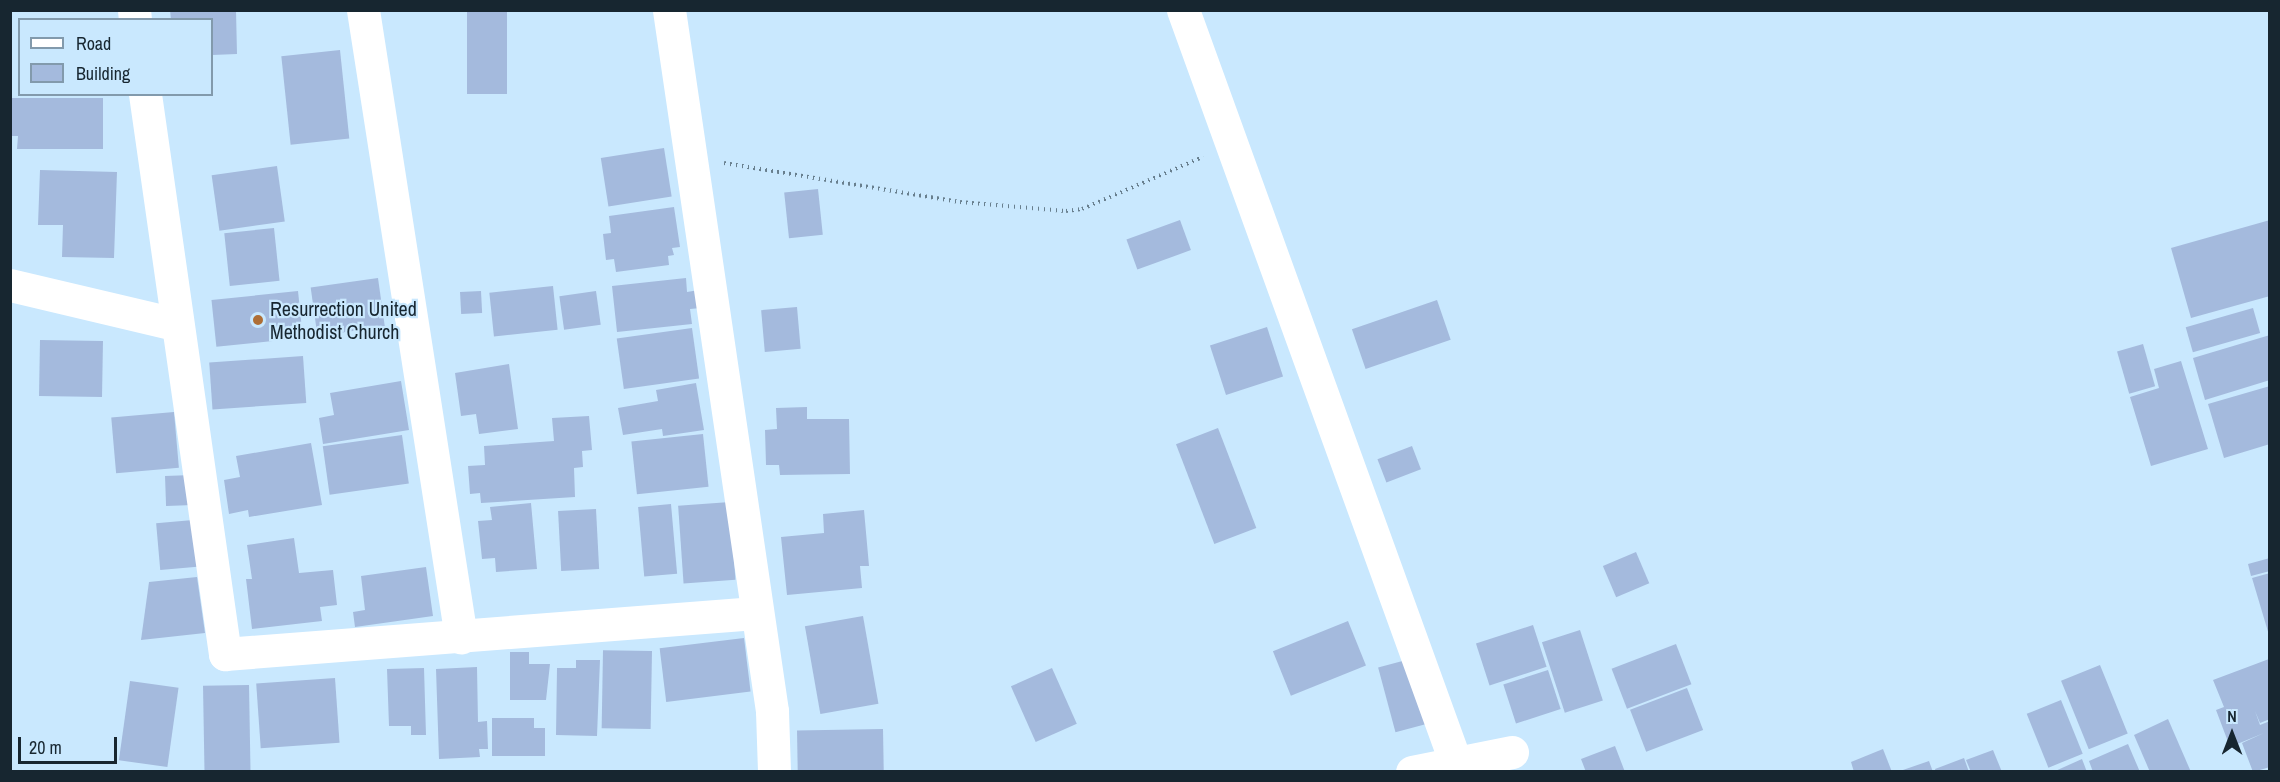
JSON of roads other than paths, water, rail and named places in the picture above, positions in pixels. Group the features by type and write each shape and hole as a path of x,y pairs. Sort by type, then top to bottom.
{"street":[{"path":"363,10 462,637"},
{"path":"669,10 772,711 774,771"},
{"path":"1183,10 1455,761"},
{"path":"145,96 175,324 225,654 756,613"},
{"path":"10,285 175,324"},
{"path":"1412,771 1512,752"}],"place":[{"name":"Resurrection United Methodist Church","path":"258,320"}]}
